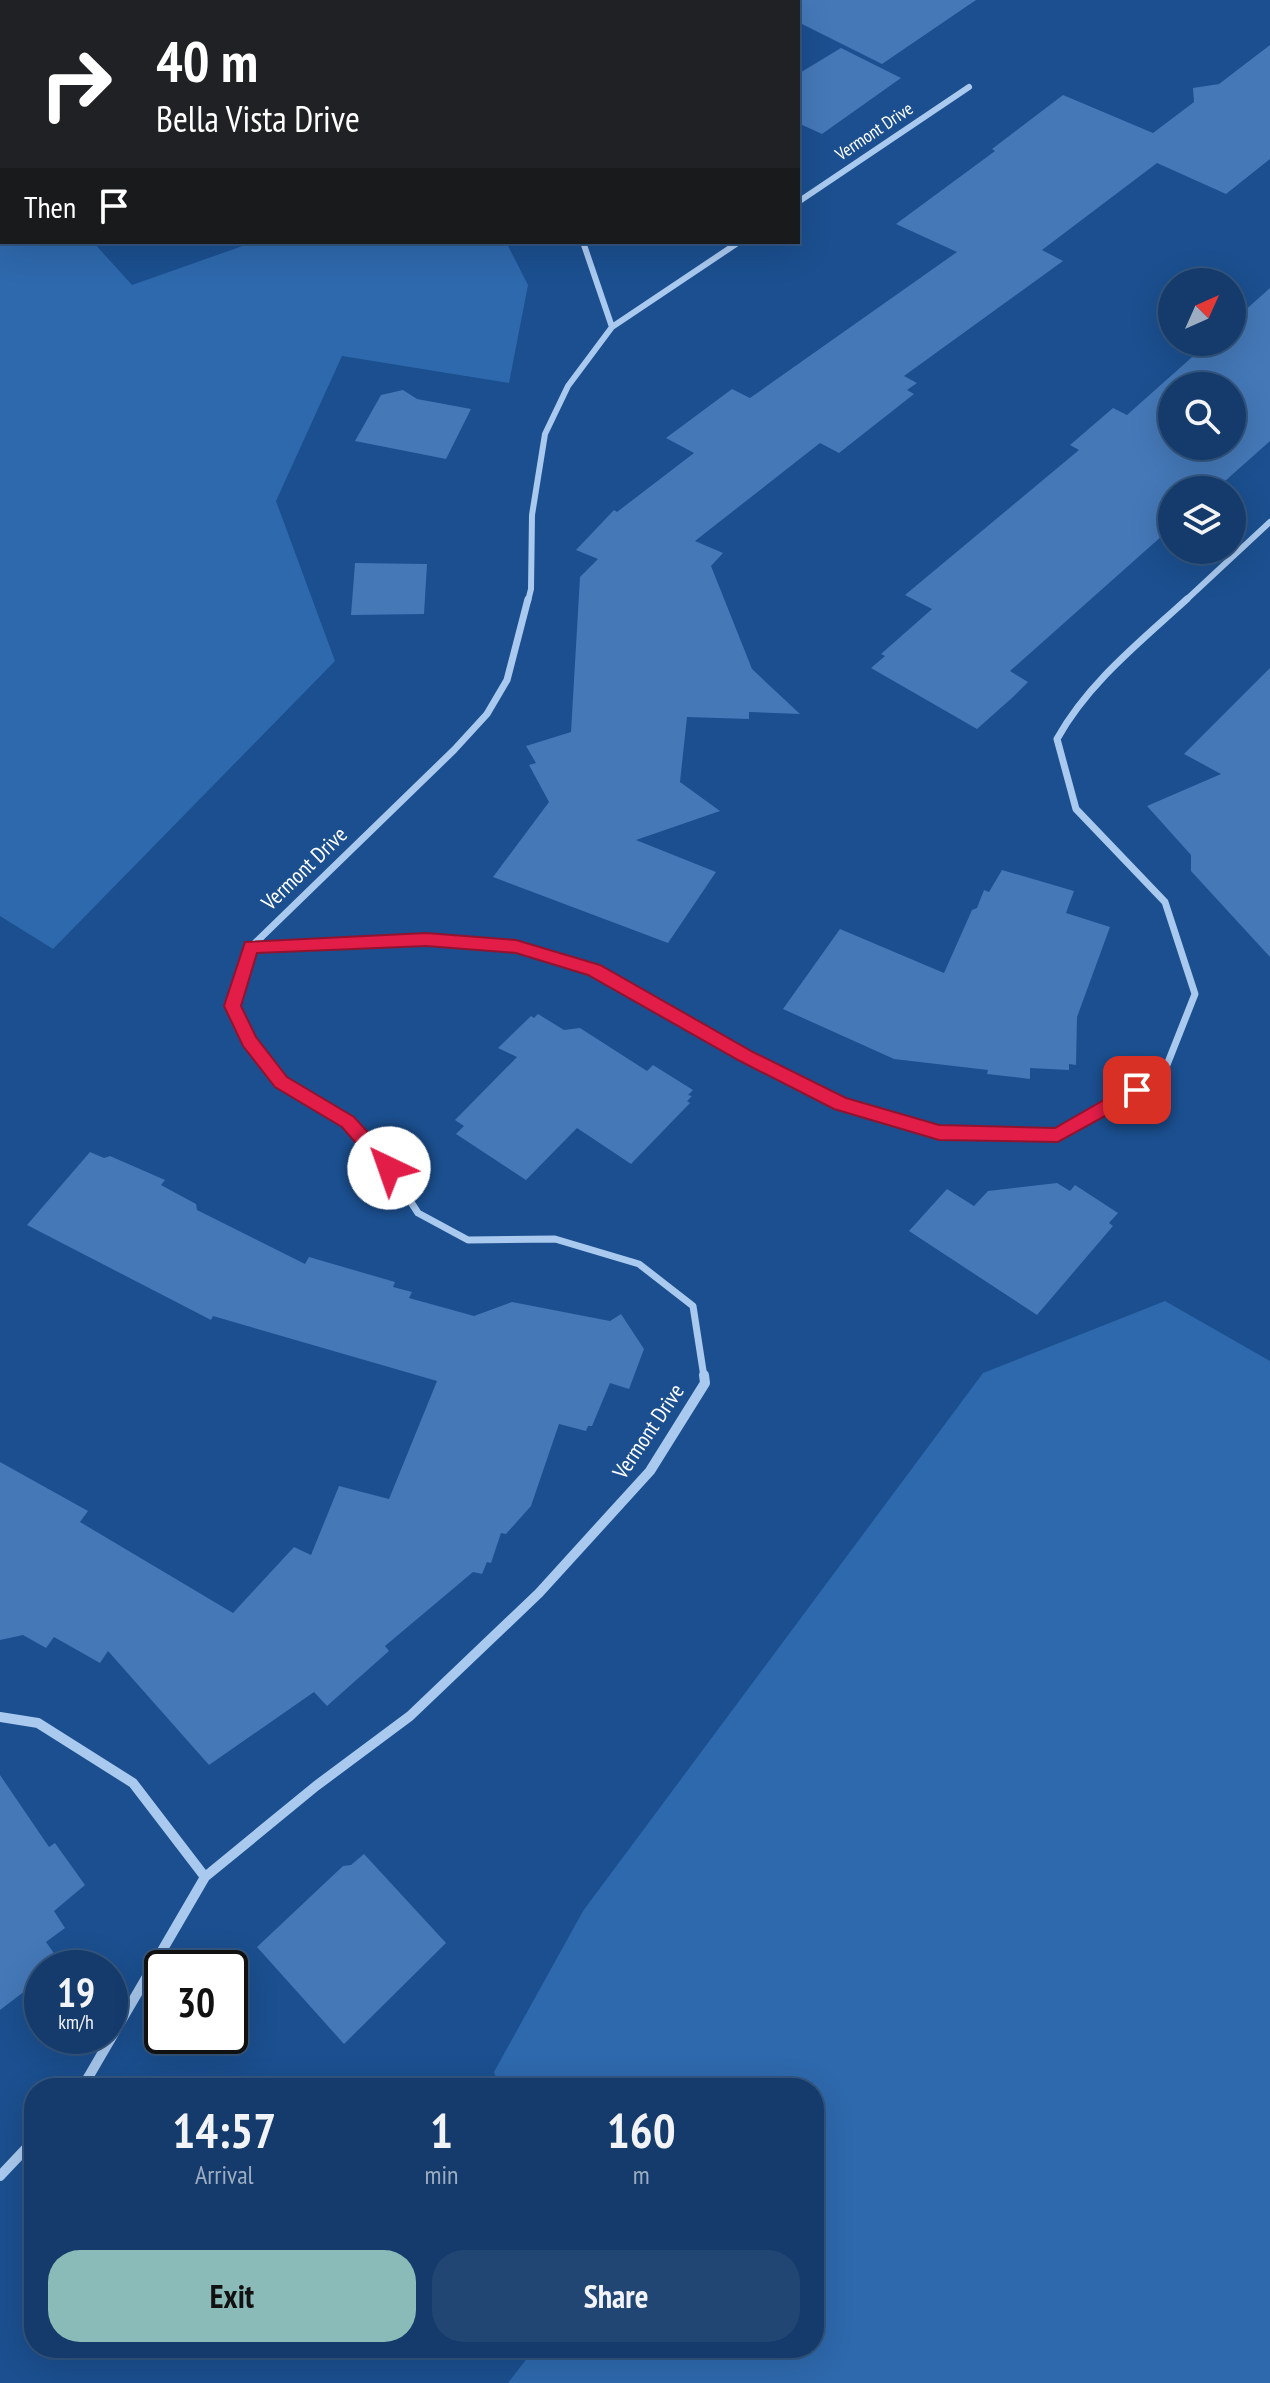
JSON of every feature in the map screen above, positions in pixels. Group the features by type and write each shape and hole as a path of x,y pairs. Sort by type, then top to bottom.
{"street":[{"name":"Vermont Drive","path":"800,201 969,87"},
{"path":"584,244 612,327"},
{"name":"Vermont Drive","path":"88,2078 205,1877 316,1786 410,1716 539,1593 650,1471 705,1383 693,1306 639,1264 555,1239 468,1240 418,1213 389,1168 348,1122 281,1082 249,1041 232,1006 251,947 454,750 487,714 507,680 531,589 532,515 545,434 568,386 612,327 736,244"},
{"path":"251,947 426,939 516,946 594,970 747,1056 841,1104 939,1132 1058,1135 1163,1075 1195,994 1165,902 1076,809 1057,739 1073,710 1116,664 1270,522"},
{"path":"0,1717 38,1723 133,1783 205,1877"},
{"path":"0,2176 24,2151"}],"shaded area":[{"path":"0,244 95,244 132,285 248,244 507,244 528,285 509,383 342,356 276,501 335,661 53,949 0,916"},
{"path":"1165,1301 1270,1361 1270,2383 508,2383 527,2358 824,2358 824,2078 496,2078 494,2072 583,1911 983,1373"}],"building":[{"path":"800,0 976,0 882,64 800,23"},
{"path":"1270,45 1270,159 1226,194 1157,163 1042,250 1063,261 904,376 917,383 907,390 914,394 839,453 820,443 695,541 723,553 711,566 752,669 800,714 749,712 749,719 687,717 680,782 720,811 636,840 716,872 668,943 493,877 549,802 529,765 536,763 526,746 571,732 580,577 598,559 576,550 614,510 617,512 694,453 666,438 732,389 750,398 957,252 896,224 995,151 992,149 1063,95 1153,133 1194,102 1193,88 1219,84"},
{"path":"841,48 901,78 822,134 800,124 800,73"},
{"path":"1270,288 1270,441 1231,476 1158,476 1158,539 1010,671 1028,682 1013,697 977,729 871,668 885,656 881,654 932,609 905,595 1079,450 1070,445 1113,408 1127,415 1158,387 1158,460 1246,460 1246,372 1175,372 1193,356 1246,356 1246,309"},
{"path":"403,390 417,399 471,409 446,459 355,441 381,395"},
{"path":"355,563 427,564 424,614 351,615"},
{"path":"1270,668 1270,957 1191,871 1191,855 1147,806 1221,774 1184,754"},
{"path":"1002,870 1074,891 1066,913 1110,927 1077,1017 1076,1065 1069,1064 1069,1070 1030,1068 1030,1079 987,1074 988,1070 894,1059 783,1009 840,929 944,973 972,910 977,908 984,890 989,892"},
{"path":"538,1014 564,1030 580,1028 647,1071 653,1065 693,1090 688,1095 692,1096 687,1101 690,1103 631,1164 577,1128 526,1180 456,1134 464,1126 455,1120 517,1057 498,1048 531,1016 534,1018"},
{"path":"90,1152 104,1158 110,1156 165,1180 161,1185 196,1204 197,1210 305,1264 309,1257 395,1282 393,1287 412,1292 409,1298 474,1316 512,1302 610,1321 621,1314 644,1349 629,1389 610,1383 592,1426 588,1426 586,1431 559,1424 531,1506 506,1534 501,1533 491,1563 487,1562 482,1574 473,1572 385,1646 389,1651 327,1706 314,1692 209,1765 108,1651 100,1663 54,1637 46,1648 23,1635 0,1640 0,1462 88,1511 80,1522 233,1613 294,1547 311,1555 339,1486 389,1499 437,1381 213,1316 211,1320 27,1225"},
{"path":"1057,1183 1070,1191 1075,1185 1118,1213 1109,1223 1113,1226 1037,1315 909,1231 947,1189 974,1206 988,1191"},
{"path":"0,1775 49,1847 55,1843 85,1885 54,1911 65,1928 46,1942 52,1950 24,1950 24,1992 0,2010"},
{"path":"364,1854 446,1943 344,2044 257,1947 343,1866 351,1865"}],"route":[{"path":"389,1168 348,1122 281,1082 249,1041 232,1006 251,947 426,939 516,946 594,970 747,1056 841,1104 939,1132 1058,1135 1137,1090"}]}
